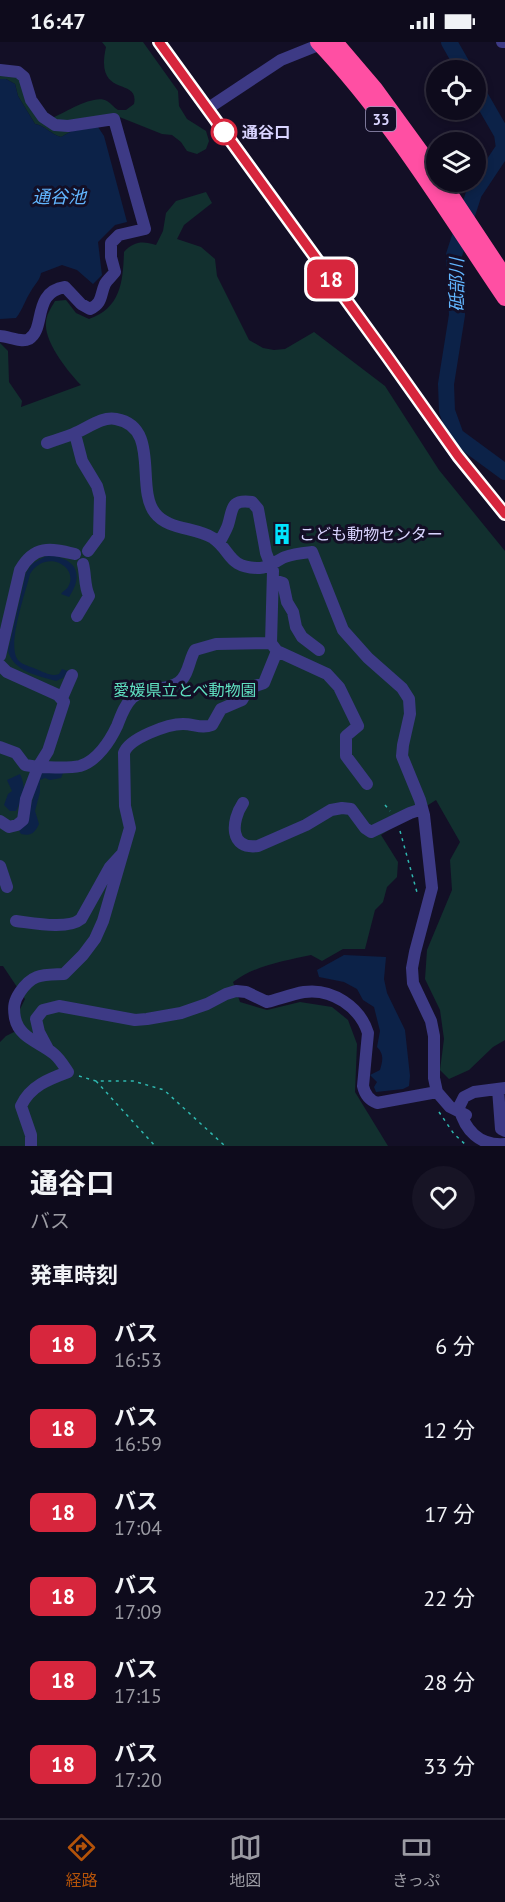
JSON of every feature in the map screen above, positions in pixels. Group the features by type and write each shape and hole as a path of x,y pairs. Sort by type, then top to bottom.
{"highway":[{"name":"33","path":"325,43 419,168 426,173"},
{"name":"33","path":"325,43 375,89 426,163"},
{"name":"33","path":"445,192 505,298"},
{"name":"33","path":"470,235 505,278"}],"street":[{"path":"159,42 458,456 505,514"},
{"path":"207,110 281,60 325,43"},
{"path":"0,69 18,72 24,77 31,100 43,117 55,125 68,126 114,119 145,230 119,235 111,243 111,257 115,272 105,284 103,297 97,306 90,309 81,304 65,287 60,287 48,294 35,333 28,339 0,336"},
{"path":"47,443 75,434 101,420 114,418 126,423 140,437 144,447 148,495 155,513 171,524 201,532 219,543 235,562 261,568 288,556 312,552 344,630 368,658 402,687 410,699 411,714 402,756 422,809 432,888 412,968 413,983 431,1021 434,1036 434,1078 437,1092 450,1107 463,1114"},
{"path":"75,434 82,461 99,491 99,536 88,550 90,560 83,564 77,562 75,554"},
{"path":"31,1146 31,1135 21,1106 25,1097 47,1080 68,1072 57,1056 27,1038 20,1030 16,1021 14,1002 29,980 40,975 64,974 95,939 103,921 130,828 125,806 124,753 126,747 171,725 212,726 221,709 242,700 249,688 264,683 274,647 273,580 258,508 252,502 236,503 230,510 228,524 219,543"},
{"path":"0,656 20,570 24,563 47,549 75,554"},
{"path":"75,554 79,549 88,550"},
{"path":"77,616 89,596 85,586 83,564"},
{"path":"273,580 284,583 287,602 293,612 296,627 302,637 319,650"},
{"path":"0,747 16,753 25,765 80,766 92,759 111,739 124,708 133,698 149,688 166,688 180,682 186,674 195,650 216,644 274,647 327,674 339,687 358,726 346,736 346,756 367,784"},
{"path":"0,665 7,672 62,698"},
{"path":"2,827 17,825 23,819 26,799 38,767 48,751 63,706 62,698 72,675"},
{"path":"111,739 124,753"},
{"path":"243,803 236,816 234,831 244,846 250,847 258,846 306,825 331,810 351,809 370,832 422,809"},
{"path":"16,921 64,925 76,923 81,919 110,867 124,852"},
{"path":"0,867 7,887"},
{"path":"48,1049 39,1032 36,1019 43,1010 59,1006 135,1020 181,1013 207,1005 236,991 246,992 267,1002 306,992 325,994 348,1003 366,1027 368,1033 363,1086 371,1101 377,1103 437,1092"},
{"path":"505,1131 501,1130 502,1088 474,1092 464,1097 459,1107 471,1133 483,1142 505,1144"}],"path":[{"path":"68,1072 96,1081 133,1081 164,1090 225,1146"},
{"path":"96,1081 155,1146"}],"green space":[{"path":"102,42 143,42 178,91 179,106 187,119 206,131 209,141 206,149 197,154 187,151 172,135 162,134 117,116 61,137 35,124 18,96 15,84 6,79 0,79 0,74 18,76 24,87 52,118 79,105 102,99 118,110 126,110 134,104 134,96 130,91 111,81 106,74 104,64 106,47"},
{"name":"愛媛県立とべ動物園","path":"206,192 212,203 184,225 177,239 201,247 215,259 217,276 249,340 263,348 285,349 314,332 385,386 439,470 505,551 505,1040 493,1047 469,1070 449,1079 440,1070 444,1039 440,1010 425,979 427,950 452,890 450,860 460,842 436,800 381,835 398,862 397,877 387,887 383,902 375,910 365,949 343,949 322,961 311,955 281,962 251,971 233,982 240,1002 267,1010 300,1002 332,1007 348,1020 357,1044 355,1092 388,1146 0,1146 0,1042 16,1031 19,1011 25,999 3,966 0,966 0,343 8,351 9,382 22,401 21,407 81,385 64,365 46,331 46,320 55,301 66,300 76,313 89,319 100,314 114,301 118,292 123,273 124,252 139,243 156,245 163,231 166,213 176,201"}],"water":[{"name":"通谷池","path":"0,79 6,79 15,84 18,96 35,124 57,136 61,137 72,131 98,127 104,136 127,222 115,225 98,242 102,275 93,284 77,270 62,265 41,273 16,318 0,319"},
{"path":"48,555 65,559 75,568 77,574 74,588 69,597 61,594 68,587 70,580 69,573 60,563 44,562 37,566 30,574 14,644 15,654 23,664 50,675 59,674 62,669 68,671 63,678 56,681 34,675 21,668 11,658 8,651 26,573 32,564"},
{"path":"51,771 63,773 61,778 40,780 40,792 35,811 39,824 32,834 21,834 18,829 28,818 38,779 42,773"},
{"path":"20,774 24,788 22,797 16,811 10,811 4,805 8,794 12,791 7,780"},
{"path":"344,955 386,957 384,979 387,993 405,1030 410,1076 409,1086 403,1089 376,1092 374,1087 377,1082 370,1075 380,1070 382,1057 377,1047 380,1031 374,1007 363,1000 357,989 344,982 319,977 317,970"}],"waterway":[{"name":"砥部川","path":"449,42 459,60"},
{"name":"砥部川","path":"486,106 502,134 504,148 474,193 454,255 457,315 446,384 447,411 456,436 505,472"}],"bus line":[{"name":"18","path":"159,42 458,456 505,514"}],"place":[{"name":"通谷口","path":"224,132"},
{"name":"こども動物センター","path":"282,534"}]}
